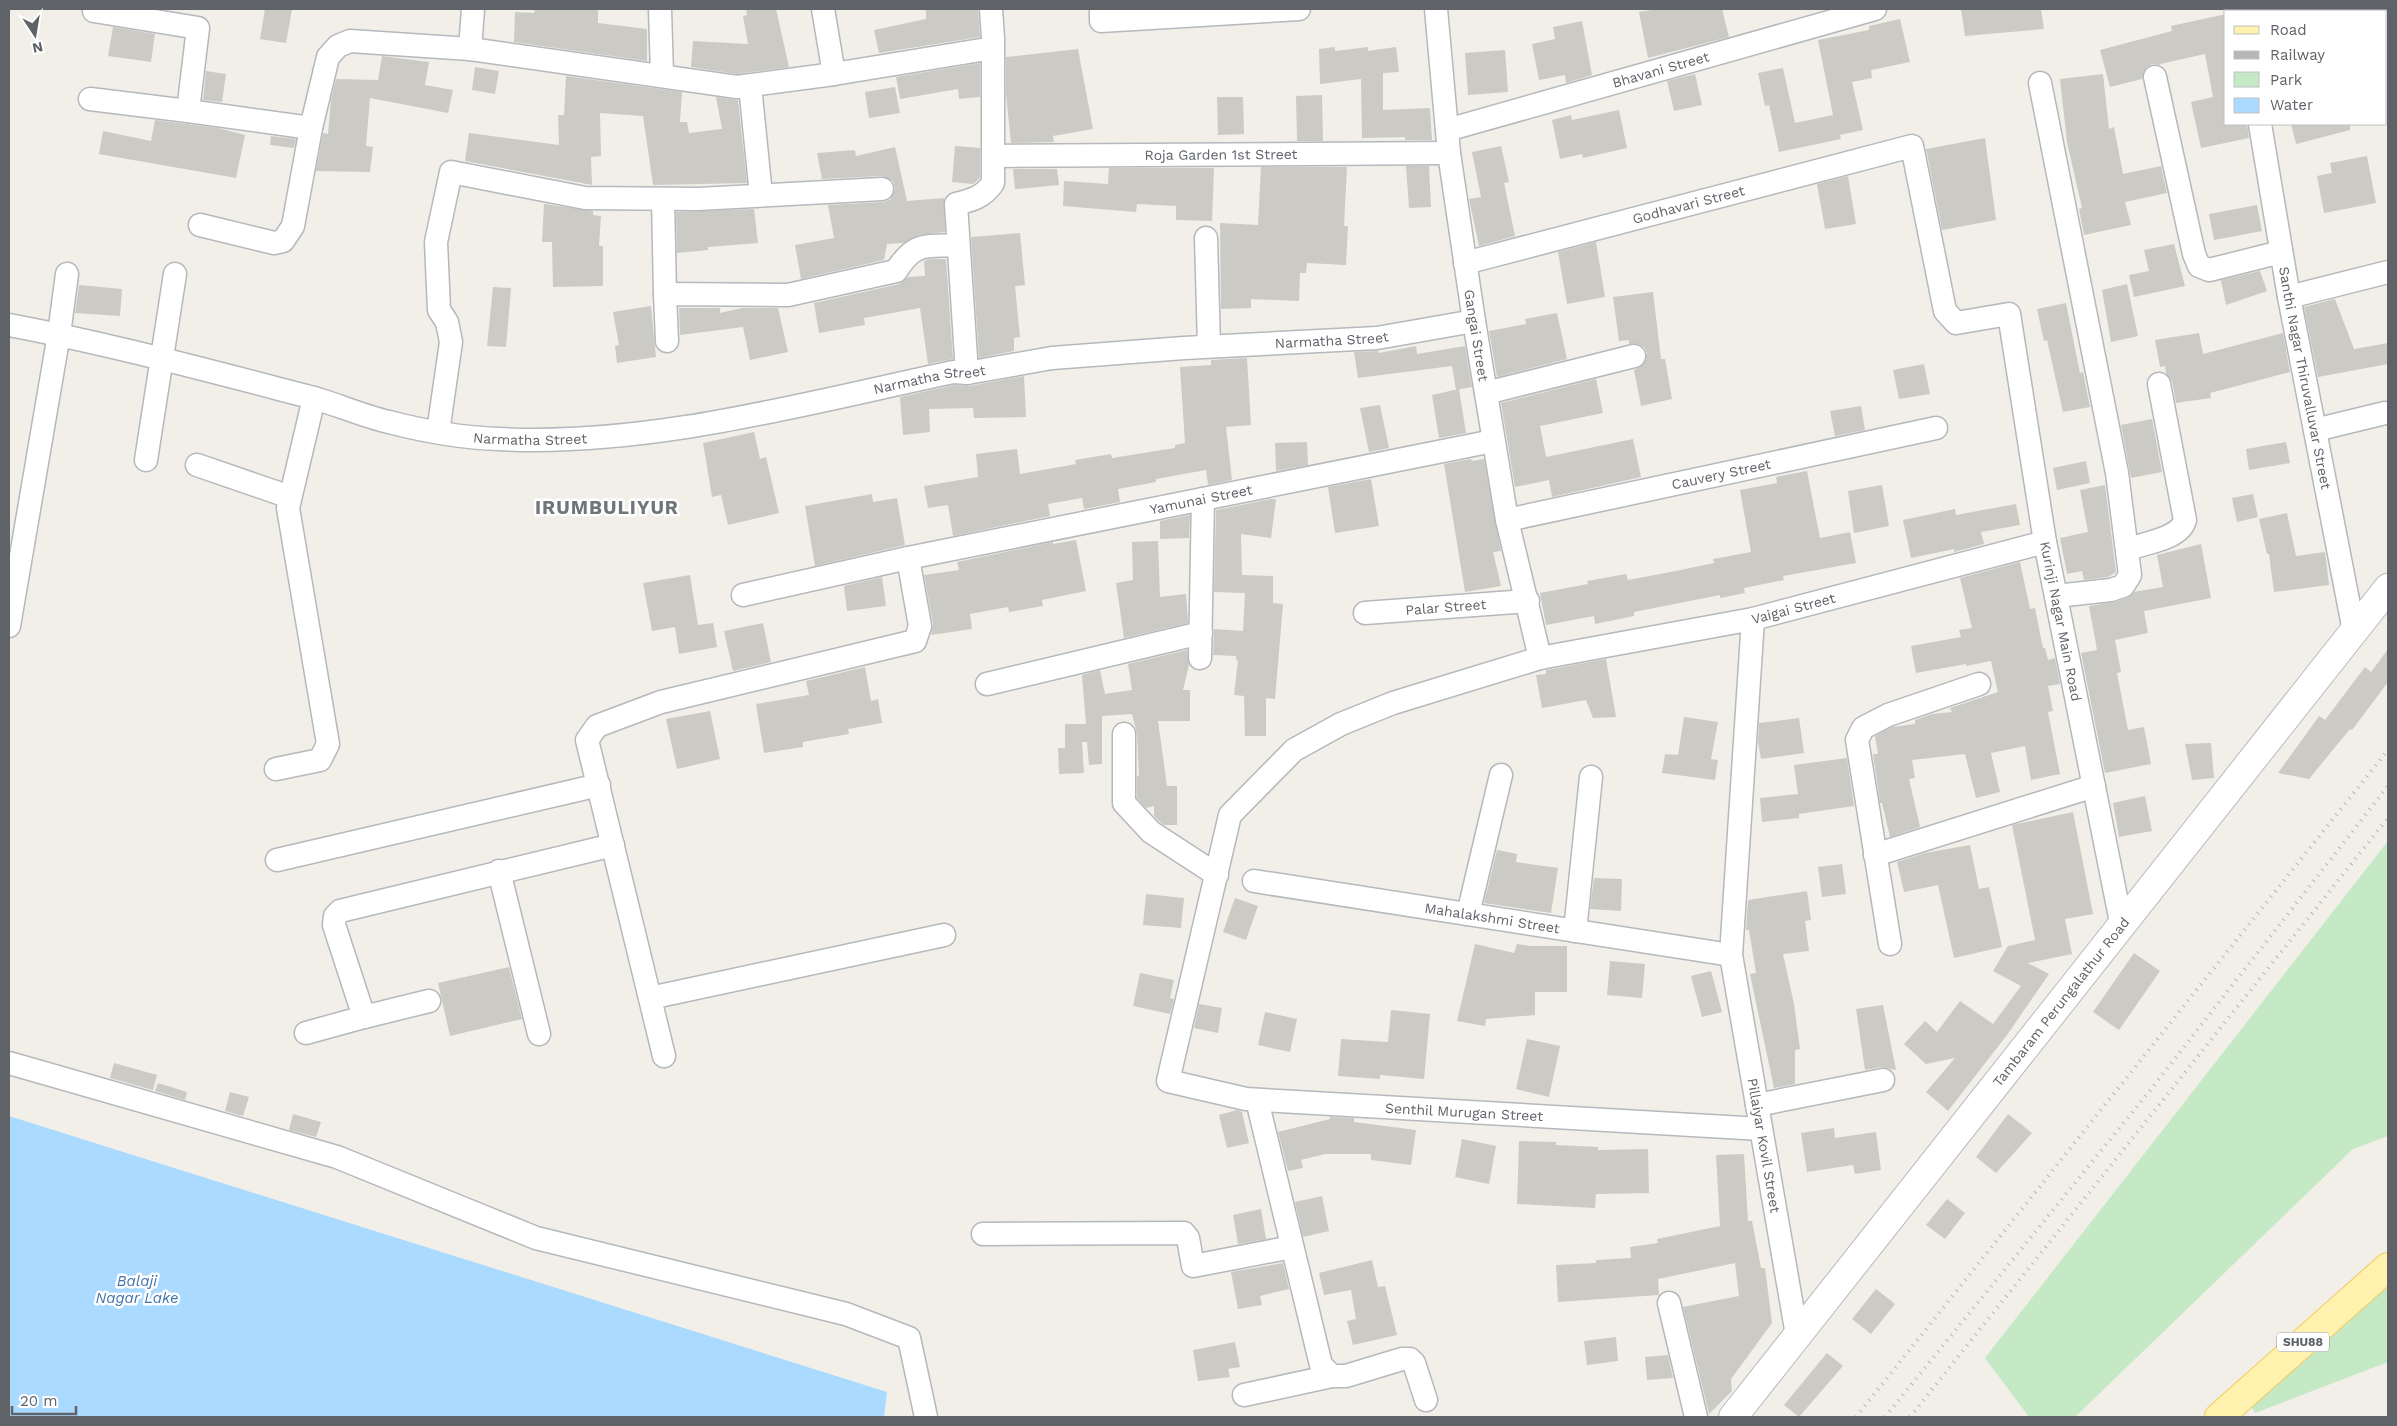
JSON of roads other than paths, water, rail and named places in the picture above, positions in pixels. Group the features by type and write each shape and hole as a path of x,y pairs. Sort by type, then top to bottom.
{"main road":[{"name":"SHU88","path":"2219,1417 2388,1267"}],"street":[{"path":"470,49 473,9"},
{"path":"660,9 662,75"},
{"path":"823,9 834,74"},
{"path":"967,373 957,245 956,204 975,200 986,193 993,182 995,156 994,48 991,9"},
{"path":"1101,15 1299,9"},
{"name":"Gangai Street","path":"1436,9 1449,153 1493,442 1507,520 1528,601 1540,658"},
{"name":"Bhavani Street","path":"1447,130 1876,9"},
{"path":"94,10 198,28 188,111"},
{"path":"200,225 274,243 283,241 293,226 311,128 328,56 338,46 350,41 470,49 729,86 750,86 834,74 994,48"},
{"path":"2155,78 2194,254 2199,266 2209,270 2281,252"},
{"path":"2040,83 2116,473 2128,549 2130,575 2123,586 2112,590 2056,596"},
{"path":"750,86 761,195"},
{"path":"90,98 311,128"},
{"name":"Santhi Nagar Thiruvalluvar Street","path":"2260,125 2289,297 2354,631"},
{"name":"Godhavari Street","path":"1465,262 1912,146 1945,311 1956,323 2009,314"},
{"name":"Roja Garden 1st Street","path":"995,156 1449,153"},
{"path":"438,432 451,342 447,322 439,310 436,242 451,172 585,198 663,199 882,188"},
{"path":"663,199 667,341"},
{"path":"1206,238 1209,346"},
{"path":"665,294 788,294 896,271 915,248 957,245"},
{"path":"2289,297 2388,272"},
{"path":"9,626 59,334 67,274"},
{"path":"146,460 175,274"},
{"name":"Kurinji Nagar Main Road","path":"2009,314 2045,542 2122,927"},
{"name":"Narmatha Street","path":"9,325 59,334 314,398 388,422 438,432 497,439 556,440 688,427 953,372 967,373 1052,358 1209,346 1377,338 1474,321"},
{"path":"1486,393 1634,356"},
{"path":"2128,549 2174,534 2183,527 2185,520 2159,384"},
{"path":"276,769 320,760 328,744 288,508 314,398"},
{"path":"2315,430 2386,413"},
{"name":"Cauvery Street","path":"1507,520 1936,428"},
{"name":"Yamunai Street","path":"743,595 908,558 1493,442"},
{"path":"197,465 290,497"},
{"path":"1200,658 1203,499"},
{"name":"Vaigai Street","path":"1168,1081 1230,815 1294,750 1340,724 1393,702 1540,658 1753,619 2045,542"},
{"path":"664,1056 588,740 597,726 661,702 915,641 920,626 908,558"},
{"name":"Tambaram Perungalathur Road","path":"1733,1417 2388,588"},
{"name":"Palar Street","path":"1365,613 1528,601"},
{"name":"Pillaiyar Kovil Street","path":"1753,619 1731,955 1797,1335"},
{"path":"987,684 1201,633"},
{"path":"1890,944 1857,740 1863,728 1888,715 1979,684"},
{"path":"1124,734 1124,803 1151,832 1217,875"},
{"path":"1468,914 1501,775"},
{"path":"1575,931 1591,777"},
{"path":"277,860 598,785"},
{"path":"1875,854 2094,786"},
{"path":"364,1017 334,925 335,916 340,911 499,871 613,845"},
{"path":"499,871 539,1034"},
{"name":"Mahalakshmi Street","path":"1254,881 1731,955"},
{"path":"650,998 944,935"},
{"path":"306,1033 429,1001"},
{"path":"9,1063 337,1158 536,1238 846,1314 909,1338 926,1417"},
{"path":"1757,1105 1883,1080"},
{"name":"Senthil Murugan Street","path":"1168,1081 1257,1100 1761,1129"},
{"path":"1257,1100 1321,1365 1332,1376"},
{"path":"983,1234 1184,1233 1188,1238 1193,1266 1292,1247"},
{"path":"1669,1303 1696,1417"},
{"path":"1244,1395 1332,1376 1346,1376 1402,1359 1410,1359 1414,1363 1426,1400"}],"water":[{"name":"Balaji Nagar Lake","path":"9,1116 887,1392 884,1417 9,1417"}],"railway":[{"path":"1856,1417 2388,750"},
{"path":"1885,1417 2152,1088 2388,786"},
{"path":"1910,1417 2388,818"}],"district":[{"name":"IRUMBULIYUR","path":"607,507"}]}
